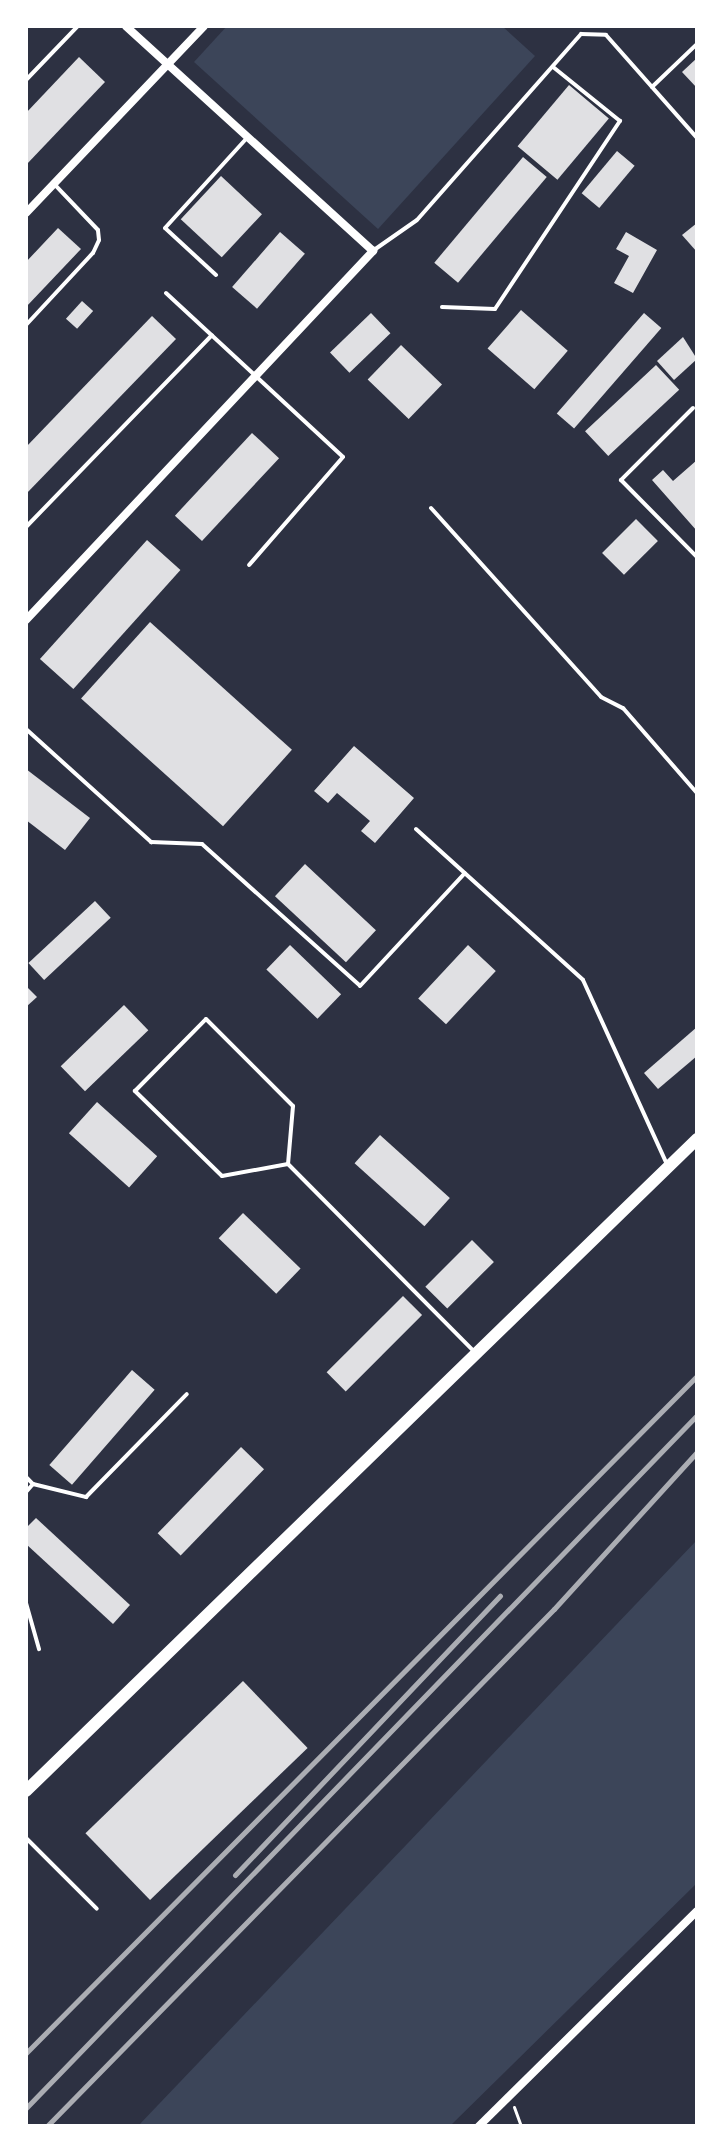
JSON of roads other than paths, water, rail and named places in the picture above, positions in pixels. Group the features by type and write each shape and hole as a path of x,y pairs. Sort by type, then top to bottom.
{"main road":[{"path":"26,1791 697,1139"}],"street":[{"path":"26,620 373,251 166,66 126,26"},
{"path":"26,213 204,26"},
{"path":"479,2126 697,1911"}],"lane":[{"path":"26,80 78,26"},
{"path":"373,251 417,220 581,34 606,35 697,138"},
{"path":"652,87 697,44"},
{"path":"442,307 495,309 620,121 553,67"},
{"path":"216,275 165,228 247,138"},
{"path":"26,325 93,253 99,240 98,230 54,184"},
{"path":"166,293 343,457 249,565"},
{"path":"26,527 212,335"},
{"path":"693,408 621,480 697,557"},
{"path":"431,508 601,697 623,708 697,793"},
{"path":"26,729 151,842 202,844 360,986 465,873"},
{"path":"416,829 583,980 668,1166"},
{"path":"288,1164 222,1176 135,1091 206,1019 293,1106 288,1164 475,1352"},
{"path":"26,1477 33,1484 86,1497 187,1394"},
{"path":"26,1492 33,1484"},
{"path":"26,1603 39,1649"},
{"path":"26,1838 97,1909"}],"railway":[{"path":"26,2053 697,1376"},
{"path":"26,2108 697,1415"},
{"path":"47,2126 554,1609 697,1452"},
{"path":"235,1875 500,1596"}]}
